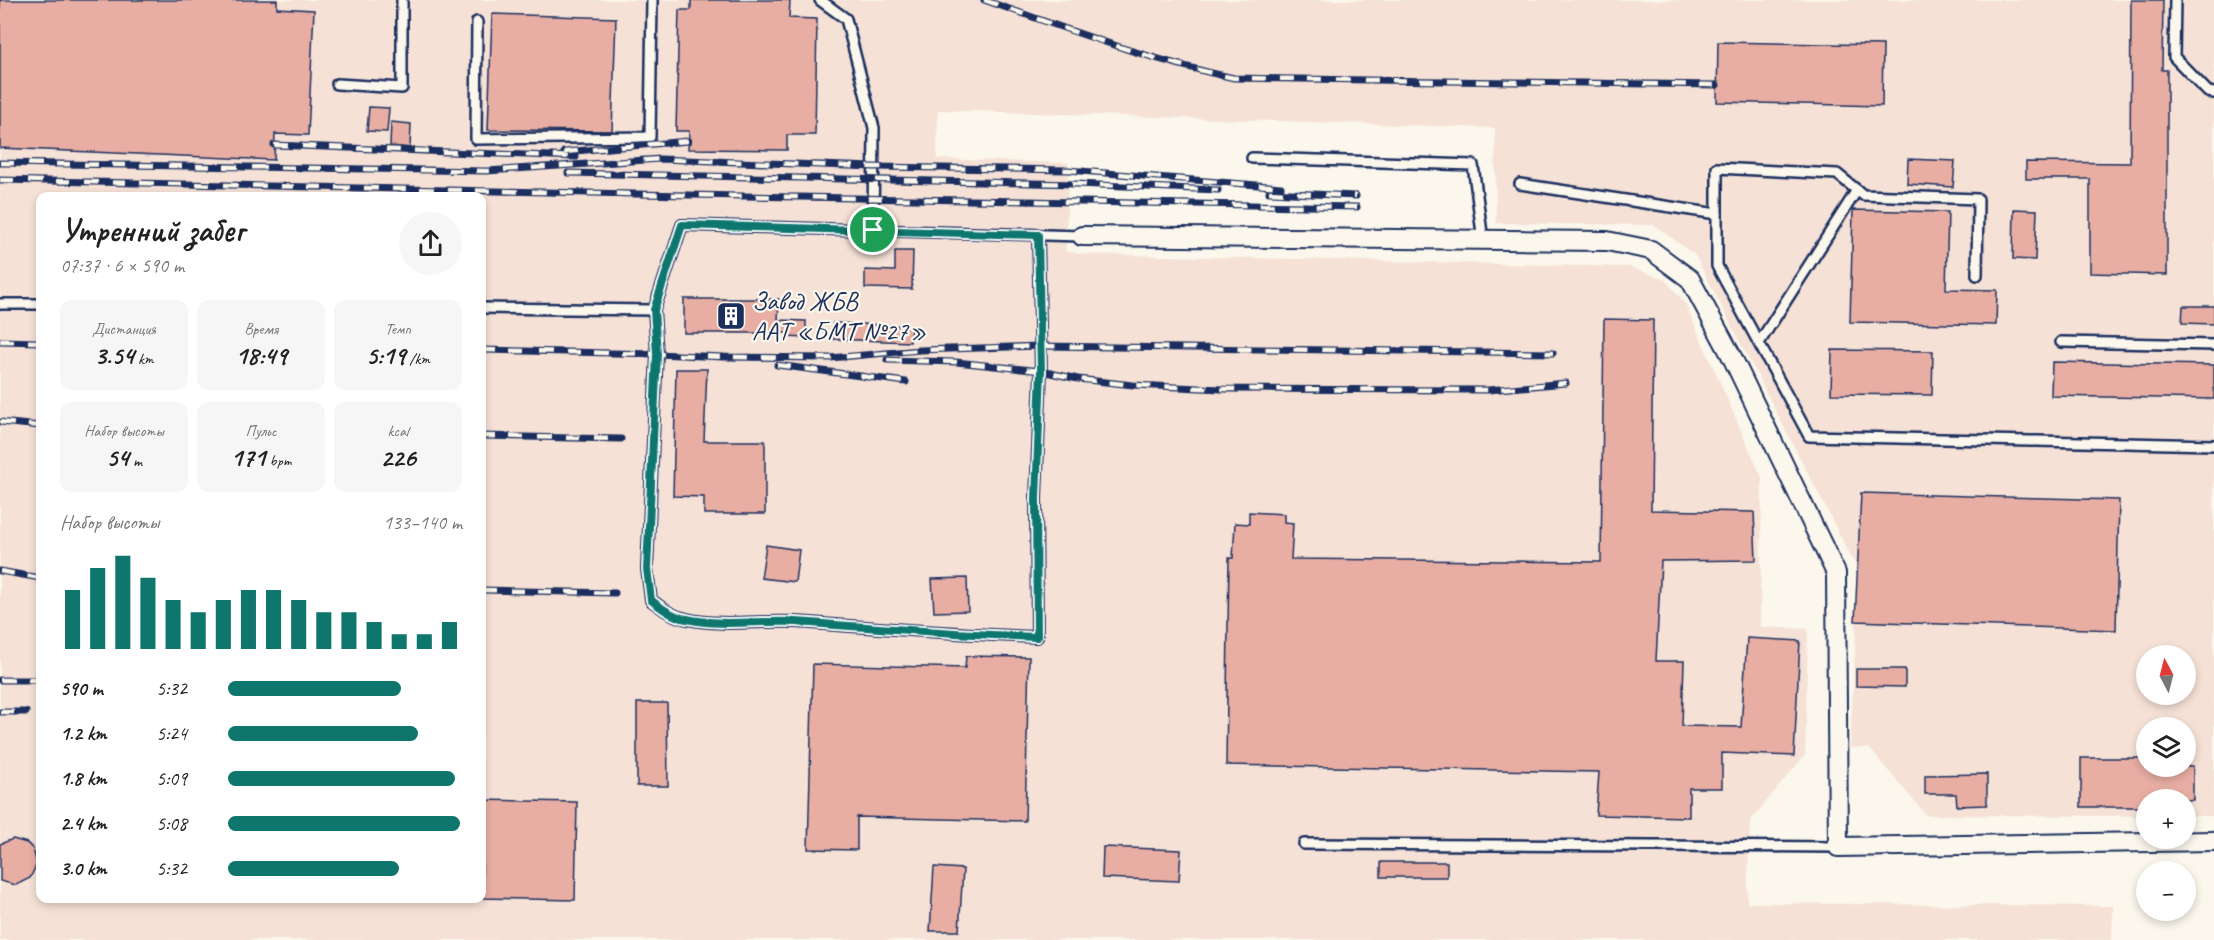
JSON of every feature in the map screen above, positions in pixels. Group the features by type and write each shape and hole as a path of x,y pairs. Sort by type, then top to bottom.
{"street":[{"path":"1082,236 1607,241 1652,250 1690,279 1732,357 1836,573 1838,847 2214,841"}],"lane":[{"path":"337,84 402,88 402,0"},
{"path":"477,22 476,139 650,137 652,0"},
{"path":"820,0 846,19 874,128 873,230"},
{"path":"2175,0 2174,57 2208,92 2214,93"},
{"path":"1252,158 1473,165 1483,241"},
{"path":"1977,275 1978,199 1863,195 1837,174 1717,168 1717,266 1809,436 2214,445"},
{"path":"1520,184 1717,214"},
{"path":"1758,342 1857,190"},
{"path":"1038,235 1041,371 1036,498 1037,637 793,622 733,623 686,619 666,611 651,600 647,569 657,354 654,310 682,225 1082,236"},
{"path":"0,304 36,304"},
{"path":"486,308 654,310"},
{"path":"2061,342 2214,345"},
{"path":"1304,844 1838,847"}],"shaded area":[{"path":"0,0 2214,0 2214,816 2196,816 2196,789 2136,789 2136,816 1926,815 1869,748 1850,748 1859,572 1695,255 1654,225 1496,223 1495,128 938,110 937,159 1068,163 1066,251 1080,254 1629,267 1665,280 1685,303 1762,478 1760,627 1808,629 1805,755 1750,821 1747,903 2113,906 2112,940 0,940"}],"building":[{"path":"0,0 277,0 277,8 314,10 308,135 275,134 274,160 0,148"},
{"path":"691,0 790,0 789,18 817,19 815,135 787,135 787,150 688,149 689,131 676,131 679,10 691,10"},
{"path":"2131,0 2163,0 2162,70 2167,70 2167,275 2090,273 2090,179 2026,179 2026,162 2130,163"},
{"path":"492,14 616,18 612,131 488,130"},
{"path":"1718,42 1883,45 1882,106 1717,102"},
{"path":"369,107 389,108 387,132 367,131"},
{"path":"391,122 411,124 410,148 390,146"},
{"path":"1908,159 1955,161 1953,187 1907,184"},
{"path":"2014,209 2037,210 2035,260 2013,259"},
{"path":"1853,210 1948,212 1946,289 1997,290 1996,325 1850,322"},
{"path":"895,251 913,251 912,289 865,288 865,270 895,271"},
{"name":"Завод ЖБВ ААТ «БМТ №27»","path":"684,299 779,299 778,320 806,321 806,338 787,337 787,333 684,333"},
{"path":"2183,306 2214,306 2214,324 2182,323"},
{"path":"1604,319 1653,320 1651,510 1754,512 1756,560 1661,561 1656,661 1684,661 1682,726 1741,727 1747,638 1800,641 1794,756 1722,753 1722,788 1689,788 1689,817 1596,815 1599,772 1226,765 1229,558 1233,558 1235,523 1249,524 1249,512 1284,514 1284,522 1293,523 1291,559 1601,562"},
{"path":"833,323 911,326 910,342 833,339"},
{"path":"1832,350 1933,351 1932,395 1831,394"},
{"path":"2052,362 2214,365 2214,399 2051,396"},
{"path":"676,369 707,369 704,441 765,441 765,514 704,514 704,497 673,496"},
{"path":"1861,493 2119,500 2116,630 1855,621"},
{"path":"766,545 799,550 795,582 761,578"},
{"path":"967,578 968,611 934,612 932,579"},
{"path":"966,656 1029,657 1025,821 857,817 857,850 808,849 813,664 965,668"},
{"path":"1856,669 1905,669 1905,687 1856,686"},
{"path":"637,703 667,703 668,786 637,786"},
{"path":"2081,758 2136,758 2136,777 2193,777 2193,789 2136,789 2136,807 2081,807"},
{"path":"1987,774 1987,805 1957,806 1956,794 1925,794 1925,775"},
{"path":"486,800 577,802 575,900 486,898"},
{"path":"13,839 27,843 33,849 36,866 30,878 16,885 0,881 0,844"},
{"path":"1103,847 1181,850 1179,881 1102,878"},
{"path":"1381,862 1447,862 1447,877 1381,877"},
{"path":"934,867 963,869 959,931 930,931"}],"railway":[{"path":"984,0 1139,53 1234,78 1717,85"},
{"path":"564,152 688,141"},
{"path":"274,145 576,157"},
{"path":"0,163 487,171 660,159 874,167 1068,170 1281,187"},
{"path":"568,173 1076,184 1218,190"},
{"path":"0,180 1357,207"},
{"path":"1269,192 1356,196"},
{"path":"0,341 36,342"},
{"path":"486,350 830,358 920,350 1040,346 1553,353"},
{"path":"887,360 956,362 1041,371 1078,379 1133,385 1222,389 1488,390 1566,383"},
{"path":"777,365 906,382"},
{"path":"0,422 36,426"},
{"path":"486,436 621,439"},
{"path":"0,571 36,577"},
{"path":"486,590 615,593"},
{"path":"0,680 36,680"},
{"path":"0,712 26,712"}],"place":[{"name":"Завод ЖБВ ААТ «БМТ №27»","path":"731,316"}],"route":[{"path":"682,225 873,230 1038,235 1041,371 1036,498 1037,637 793,622 733,623 686,619 666,611 651,600 647,569 657,354 654,310 682,225"}]}
